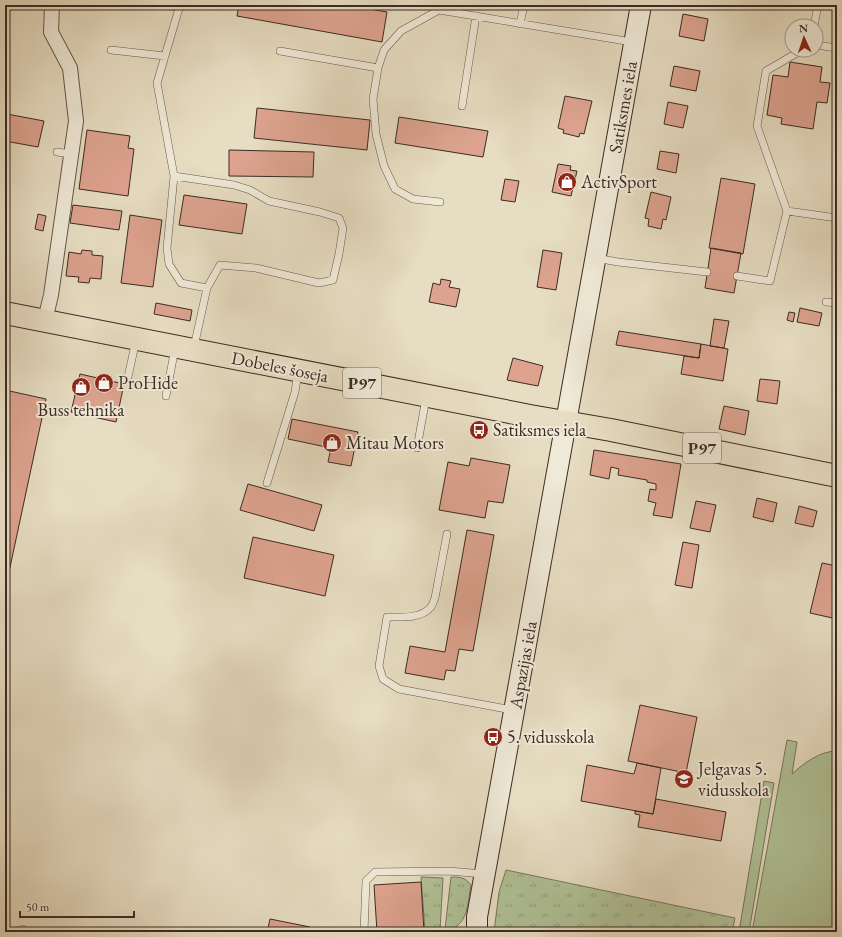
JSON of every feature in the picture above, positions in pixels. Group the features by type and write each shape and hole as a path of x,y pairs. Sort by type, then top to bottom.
{"main road":[{"name":"Dobeles šoseja","path":"5,313 426,396 611,430 837,476"}],"street":[{"path":"45,320 51,295 76,121 70,68 51,32 52,5"},
{"name":"Satiksmes iela","path":"566,422 641,5"},
{"name":"Aspazijas iela","path":"477,932 477,917 566,422"}],"lane":[{"path":"158,5 180,6 157,83 174,176 167,248 169,264 181,283 207,288"},
{"path":"428,5 439,10 634,43"},
{"path":"520,24 524,5"},
{"path":"816,18 818,5"},
{"path":"439,10 401,31 384,50 378,68 373,99 376,134 387,172 395,189 413,199 440,202"},
{"path":"462,106 476,16"},
{"path":"824,46 837,48"},
{"path":"111,50 165,56"},
{"path":"280,51 378,68"},
{"path":"737,276 770,281 787,211 757,126 766,72 789,58"},
{"path":"57,152 71,154"},
{"path":"166,396 207,288 220,265 256,268 319,283 332,280 339,254 343,228 339,218 320,212 269,201 250,190 234,185 174,176"},
{"path":"787,211 837,218"},
{"path":"596,258 618,262 707,272"},
{"path":"826,302 837,303"},
{"path":"128,377 136,338"},
{"path":"267,483 295,392 298,370"},
{"path":"417,448 426,396"},
{"path":"447,534 435,598 431,607 418,615 387,617 379,666 383,680 399,689 515,711"},
{"path":"364,932 366,881 375,872 449,871 485,874"},
{"path":"14,932 23,929"}],"green space":[{"path":"787,740 797,742 792,774 818,755 837,751 837,932 752,932"},
{"path":"764,781 774,783 749,932 739,932"},
{"path":"506,870 735,918 732,932 494,932 499,892"},
{"path":"421,877 443,878 440,931 425,931"},
{"path":"451,877 467,880 471,885 468,906 463,920 453,928 445,929"}],"building":[{"path":"239,5 348,5 387,12 382,42 237,16"},
{"path":"683,14 708,19 704,41 679,36"},
{"path":"790,62 822,67 820,82 830,83 827,103 817,102 813,129 781,124 782,118 767,115 773,75 788,77"},
{"path":"674,66 700,71 696,91 670,86"},
{"path":"565,96 592,101 584,134 580,133 579,137 563,133 564,130 558,128"},
{"path":"668,102 688,106 683,128 664,124"},
{"path":"257,108 370,120 367,150 254,138"},
{"path":"7,114 44,121 38,147 5,141 5,121"},
{"path":"399,117 488,131 483,157 395,143"},
{"path":"87,130 130,136 128,148 134,149 128,196 79,189"},
{"path":"229,150 314,152 313,177 229,176"},
{"path":"660,151 679,154 676,173 657,169"},
{"path":"558,164 571,166 570,170 577,171 571,196 552,192"},
{"path":"721,178 755,184 743,254 709,248"},
{"path":"505,179 519,181 515,202 501,200"},
{"path":"651,192 671,197 666,220 663,219 661,229 648,226 649,219 645,218"},
{"path":"184,195 247,204 242,234 179,225"},
{"path":"73,205 122,211 119,230 70,223"},
{"path":"38,214 46,216 43,231 35,229"},
{"path":"130,215 162,220 153,287 121,283"},
{"path":"711,248 741,253 734,293 705,288"},
{"path":"82,250 92,251 92,255 103,256 101,279 90,278 89,283 78,282 79,277 66,276 69,252 81,254"},
{"path":"543,250 562,253 556,290 537,287"},
{"path":"441,279 451,281 449,287 460,289 456,307 429,302 433,283 440,285"},
{"path":"156,303 192,310 190,321 154,314"},
{"path":"800,308 822,313 819,326 797,322"},
{"path":"789,312 795,313 793,322 787,320"},
{"path":"714,319 729,321 724,348 710,346"},
{"path":"619,331 701,344 699,358 616,345"},
{"path":"701,344 728,349 723,381 681,374 684,356 699,358"},
{"path":"513,358 543,366 538,386 507,380"},
{"path":"80,374 124,384 116,422 71,412"},
{"path":"760,379 780,381 777,404 757,401"},
{"path":"5,390 46,399 9,572 5,571"},
{"path":"724,406 749,411 745,435 719,429"},
{"name":"Mitau Motors","path":"292,419 358,432 351,466 328,462 331,448 288,439"},
{"path":"594,450 681,464 672,518 653,515 656,503 648,501 650,489 656,490 656,484 647,482 647,480 618,475 619,469 611,467 609,479 590,475"},
{"path":"471,458 510,465 503,503 488,501 485,518 439,510 448,462 469,466"},
{"path":"248,484 322,505 314,531 240,510"},
{"path":"757,498 777,503 773,522 753,517"},
{"path":"696,501 716,505 710,532 690,528"},
{"path":"799,506 817,511 813,527 795,523"},
{"path":"467,530 494,535 473,651 459,649 455,671 446,670 444,680 405,673 410,646 445,652"},
{"path":"253,537 334,555 325,596 244,578"},
{"path":"683,542 699,545 692,588 675,585"},
{"path":"822,563 837,566 837,619 810,613"},
{"path":"640,705 697,717 686,773 628,761"},
{"path":"637,763 661,768 653,814 581,801 587,765 634,774"},
{"path":"656,799 726,812 721,841 638,827 640,815 635,814 635,811 653,814"},
{"path":"421,882 424,932 377,932 374,885"},
{"path":"270,919 310,927 309,932 267,932"}],"place":[{"name":"ActivSport","path":"567,182"},
{"name":"ProHide","path":"104,383"},
{"name":"Buss tehnika","path":"81,387"},
{"name":"Satiksmes iela","path":"479,430"},
{"name":"Mitau Motors","path":"332,443"},
{"name":"5. vidusskola","path":"493,737"},
{"name":"Jelgavas 5. vidusskola","path":"684,779"}]}
